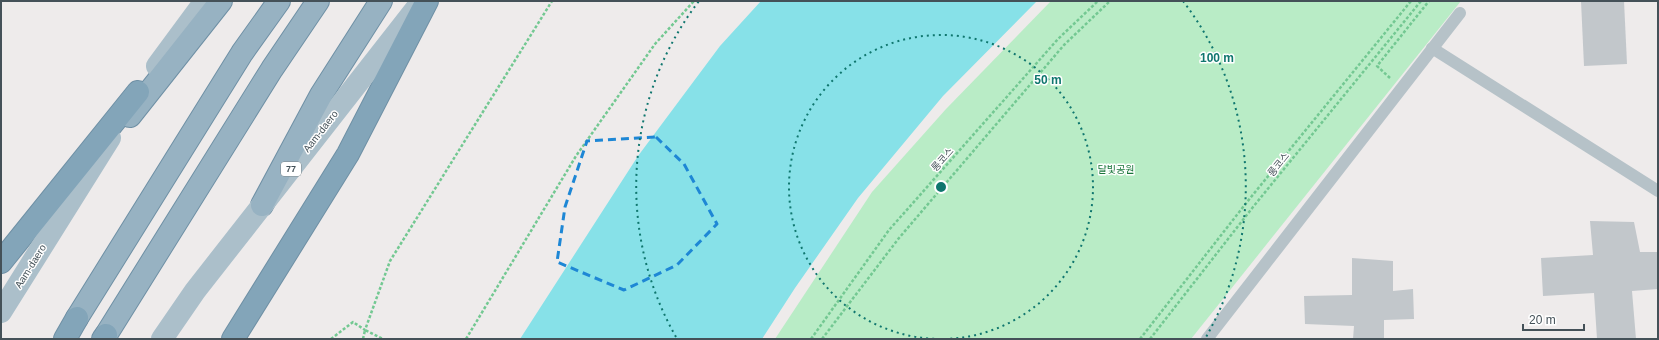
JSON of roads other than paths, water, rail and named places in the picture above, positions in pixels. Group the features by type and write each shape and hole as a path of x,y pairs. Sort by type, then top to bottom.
{"highway":[{"path":"101,153 221,1"},
{"path":"65,339 242,53 279,1"},
{"path":"105,337 272,69 318,1"},
{"path":"262,205 321,95 381,1"},
{"path":"233,339 348,154 427,1"},
{"path":"1,262 138,92"}],"main road":[{"name":"Aam-daero","path":"1,312 138,92 205,1"},
{"name":"Aam-daero","path":"162,339 195,291 422,1"}],"street":[{"path":"1206,339 1460,13"},
{"path":"1432,48 1658,191"}],"water":[{"path":"761,1 1037,1 943,96 858,198 795,288 762,339 520,339 638,156 720,46"}],"park label":[{"name":"달빛공원","path":"1116,169"}]}
